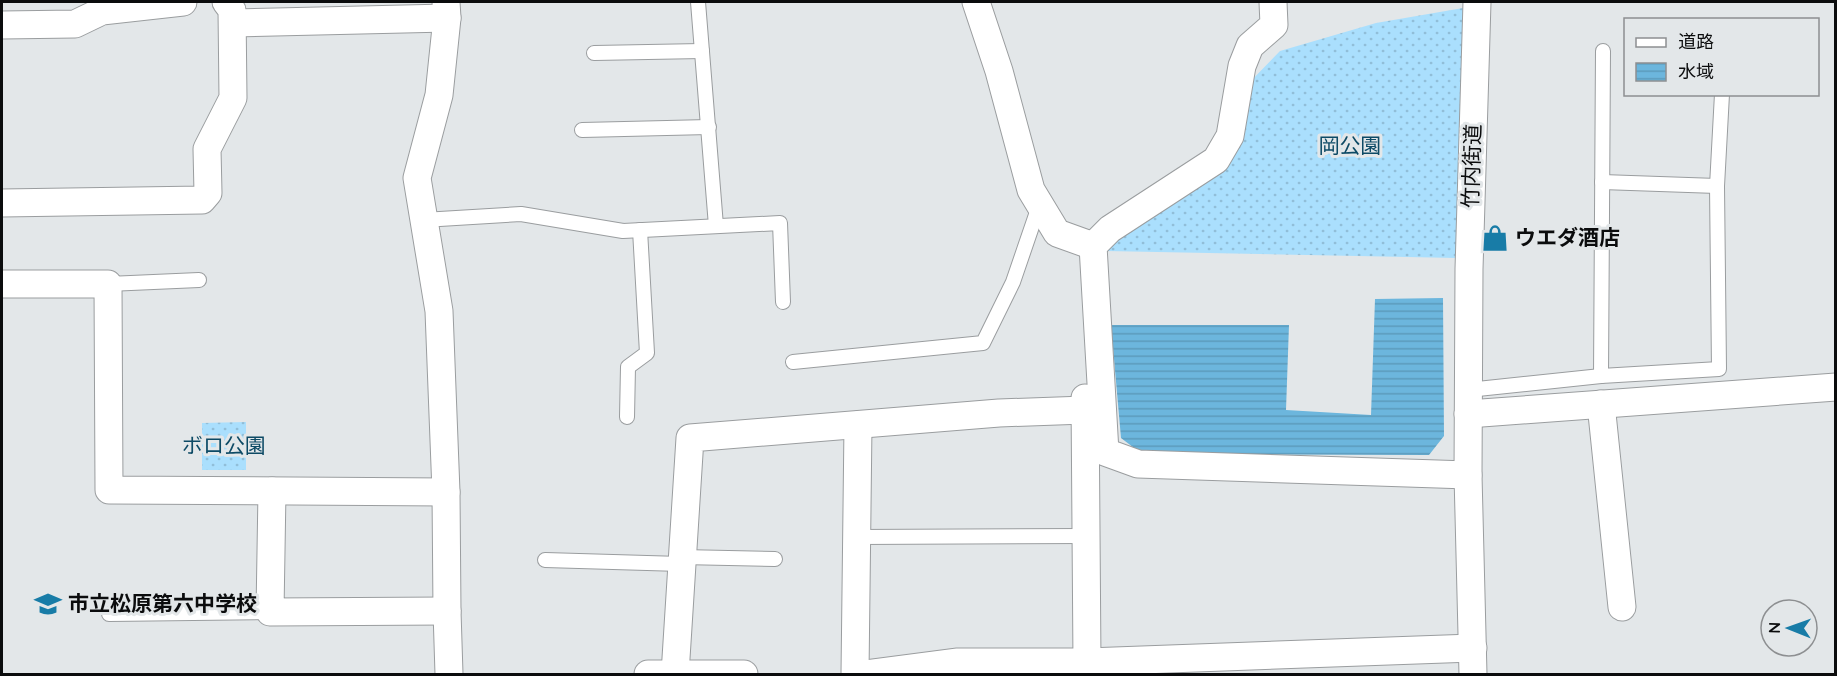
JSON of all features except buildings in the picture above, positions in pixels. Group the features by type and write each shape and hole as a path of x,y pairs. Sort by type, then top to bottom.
{"street":[{"path":"2,25 62,13 75,24 102,11 183,2"},
{"path":"976,2 999,71 1031,190 1057,233 1093,246"},
{"path":"1273,2 1274,25 1250,46 1242,66 1230,136 1216,160 1110,229 1093,246 1096,329 1105,452 1138,464 1468,475"},
{"name":"竹内街道","path":"1473,662 1468,475 1468,269 1477,2"},
{"path":"2,203 202,200 208,192 207,149 233,98 229,12 446,10 439,95 417,178 439,311 446,492 449,675"},
{"path":"2,284 108,284 109,489 446,492"},
{"path":"1087,662 1085,367 1096,329"},
{"path":"1468,402 1601,404 1836,387"},
{"path":"1601,404 1622,607"},
{"path":"675,674 690,438 999,413 1085,410"},
{"path":"855,675 858,425"},
{"path":"272,491 270,612 447,611"},
{"path":"866,675 958,662 1473,662"},
{"path":"648,675 744,675"}],"lane":[{"path":"698,2 716,226"},
{"path":"594,53 702,51"},
{"path":"1601,376 1604,51"},
{"path":"1468,402 1601,376 1719,369 1717,186 1722,96"},
{"path":"582,130 709,127"},
{"path":"1602,182 1717,186"},
{"path":"793,362 983,343 1013,282 1039,205"},
{"path":"423,220 521,214 623,231 780,224 783,302"},
{"path":"627,417 628,367 648,353 640,230"},
{"path":"108,284 199,280"},
{"path":"857,537 1086,536"},
{"path":"545,560 775,559"},
{"path":"108,614 270,612"}],"green space":[{"name":"岡公園","path":"1463,8 1457,258 1106,251 1113,237 1187,194 1246,86 1280,51 1376,23"},
{"name":"ボロ公園","path":"246,422 246,470 202,470 202,423"}],"water":[{"path":"1443,298 1444,436 1429,455 1142,454 1121,438 1111,325 1289,325 1286,410 1371,415 1375,299"}],"place":[{"name":"ウエダ酒店","path":"1495,238"},
{"name":"市立松原第六中学校","path":"48,604"}]}
